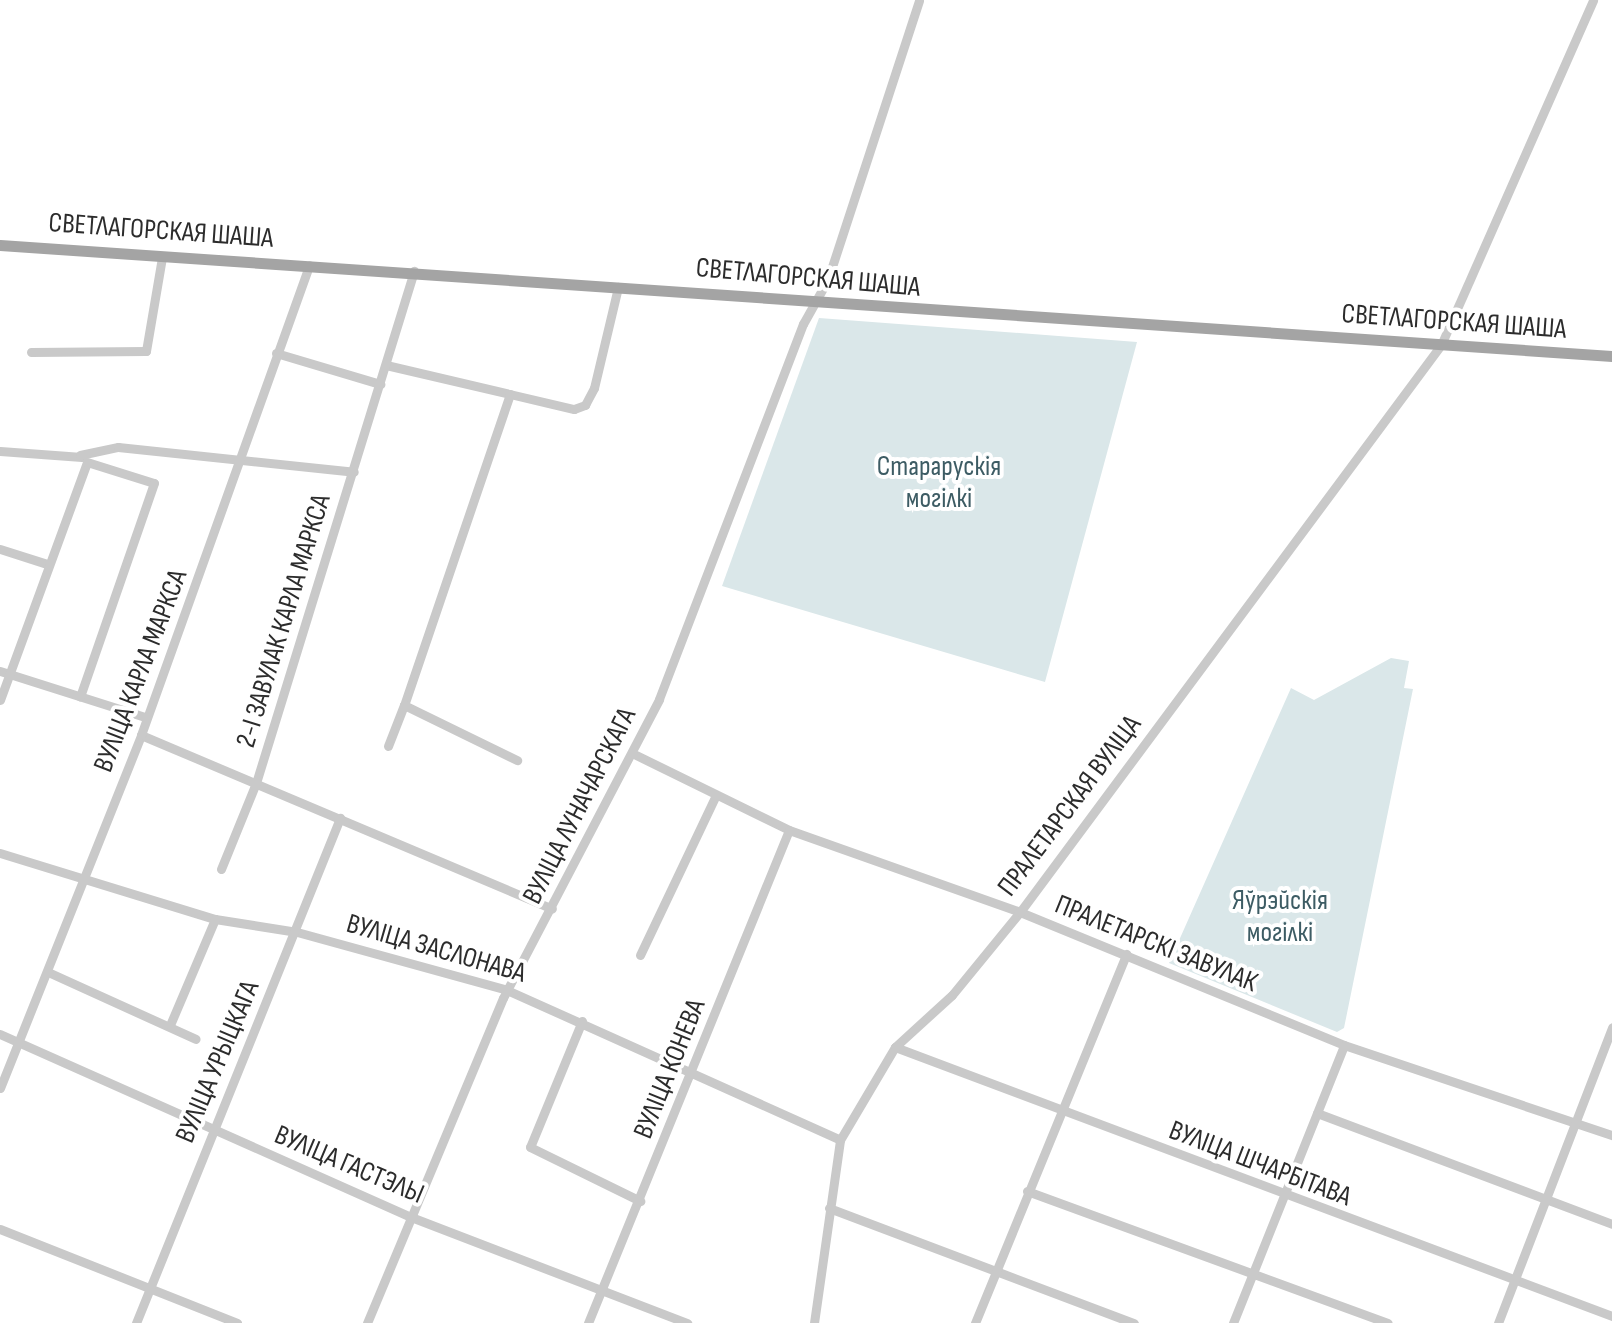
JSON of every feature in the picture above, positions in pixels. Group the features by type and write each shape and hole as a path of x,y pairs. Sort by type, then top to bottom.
{"main road":[{"name":"СВЕТЛАГОРСКАЯ ШАША","path":"0,245 414,271 1612,356"}],"street":[{"name":"ВУЛІЦА ЛУНАЧАРСКАГА","path":"367,1323 507,990 636,755 815,301 919,0"},
{"name":"ПРАЛЕТАРСКАЯ ВУЛІЦА","path":"814,1323 840,1140 895,1047 952,995 1020,912 1441,345 1593,0"},
{"path":"31,352 146,351 162,257"},
{"name":"ВУЛІЦА КАРЛА МАРКСА","path":"0,1088 85,882 141,735 309,265"},
{"name":"2-І ЗАВУЛАК КАРЛА МАРКСА","path":"221,869 256,783 414,271"},
{"path":"386,365 574,409 585,405 618,287"},
{"path":"276,353 380,384"},
{"path":"388,746 510,394"},
{"path":"84,459 118,447 354,472"},
{"path":"0,451 84,459 154,483 80,697"},
{"path":"0,700 5,672 84,459"},
{"path":"0,549 47,564"},
{"path":"5,672 145,717"},
{"path":"404,705 517,760"},
{"path":"141,735 552,909"},
{"name":"ПРАЛЕТАРСКІ ЗАВУЛАК","path":"636,755 789,830 1020,912 1344,1045 1612,1135"},
{"path":"640,955 716,795"},
{"name":"ВУЛІЦА УРЫЦКАГА","path":"136,1323 212,1131 297,932 340,818"},
{"name":"ВУЛІЦА КОНЕВА","path":"588,1323 789,830"},
{"name":"ВУЛІЦА ЗАСЛОНАВА","path":"0,853 85,882 215,919 297,932 507,990 693,1069 840,1140"},
{"path":"170,1025 215,919"},
{"path":"975,1323 1027,1191 1065,1113 1126,954"},
{"path":"48,972 196,1039"},
{"path":"582,1021 530,1147 640,1201"},
{"path":"1498,1323 1543,1199 1612,1027"},
{"name":"ВУЛІЦА ГАСТЭЛЫ","path":"0,1034 411,1217 687,1323"},
{"path":"1233,1323 1344,1045"},
{"name":"ВУЛІЦА ШЧАРБІТАВА","path":"895,1047 1282,1196 1612,1316"},
{"path":"1317,1113 1612,1224"},
{"path":"1027,1191 1388,1323"},
{"path":"829,1208 1134,1323"},
{"path":"0,1229 237,1323"}],"green space":[{"name":"Старарускія могілкі","path":"819,318 1137,342 1045,682 722,586"},
{"name":"Яўрэйскія могілкі","path":"1391,658 1409,661 1404,688 1413,689 1344,1028 1337,1032 1169,963 1291,688 1314,700"}]}
